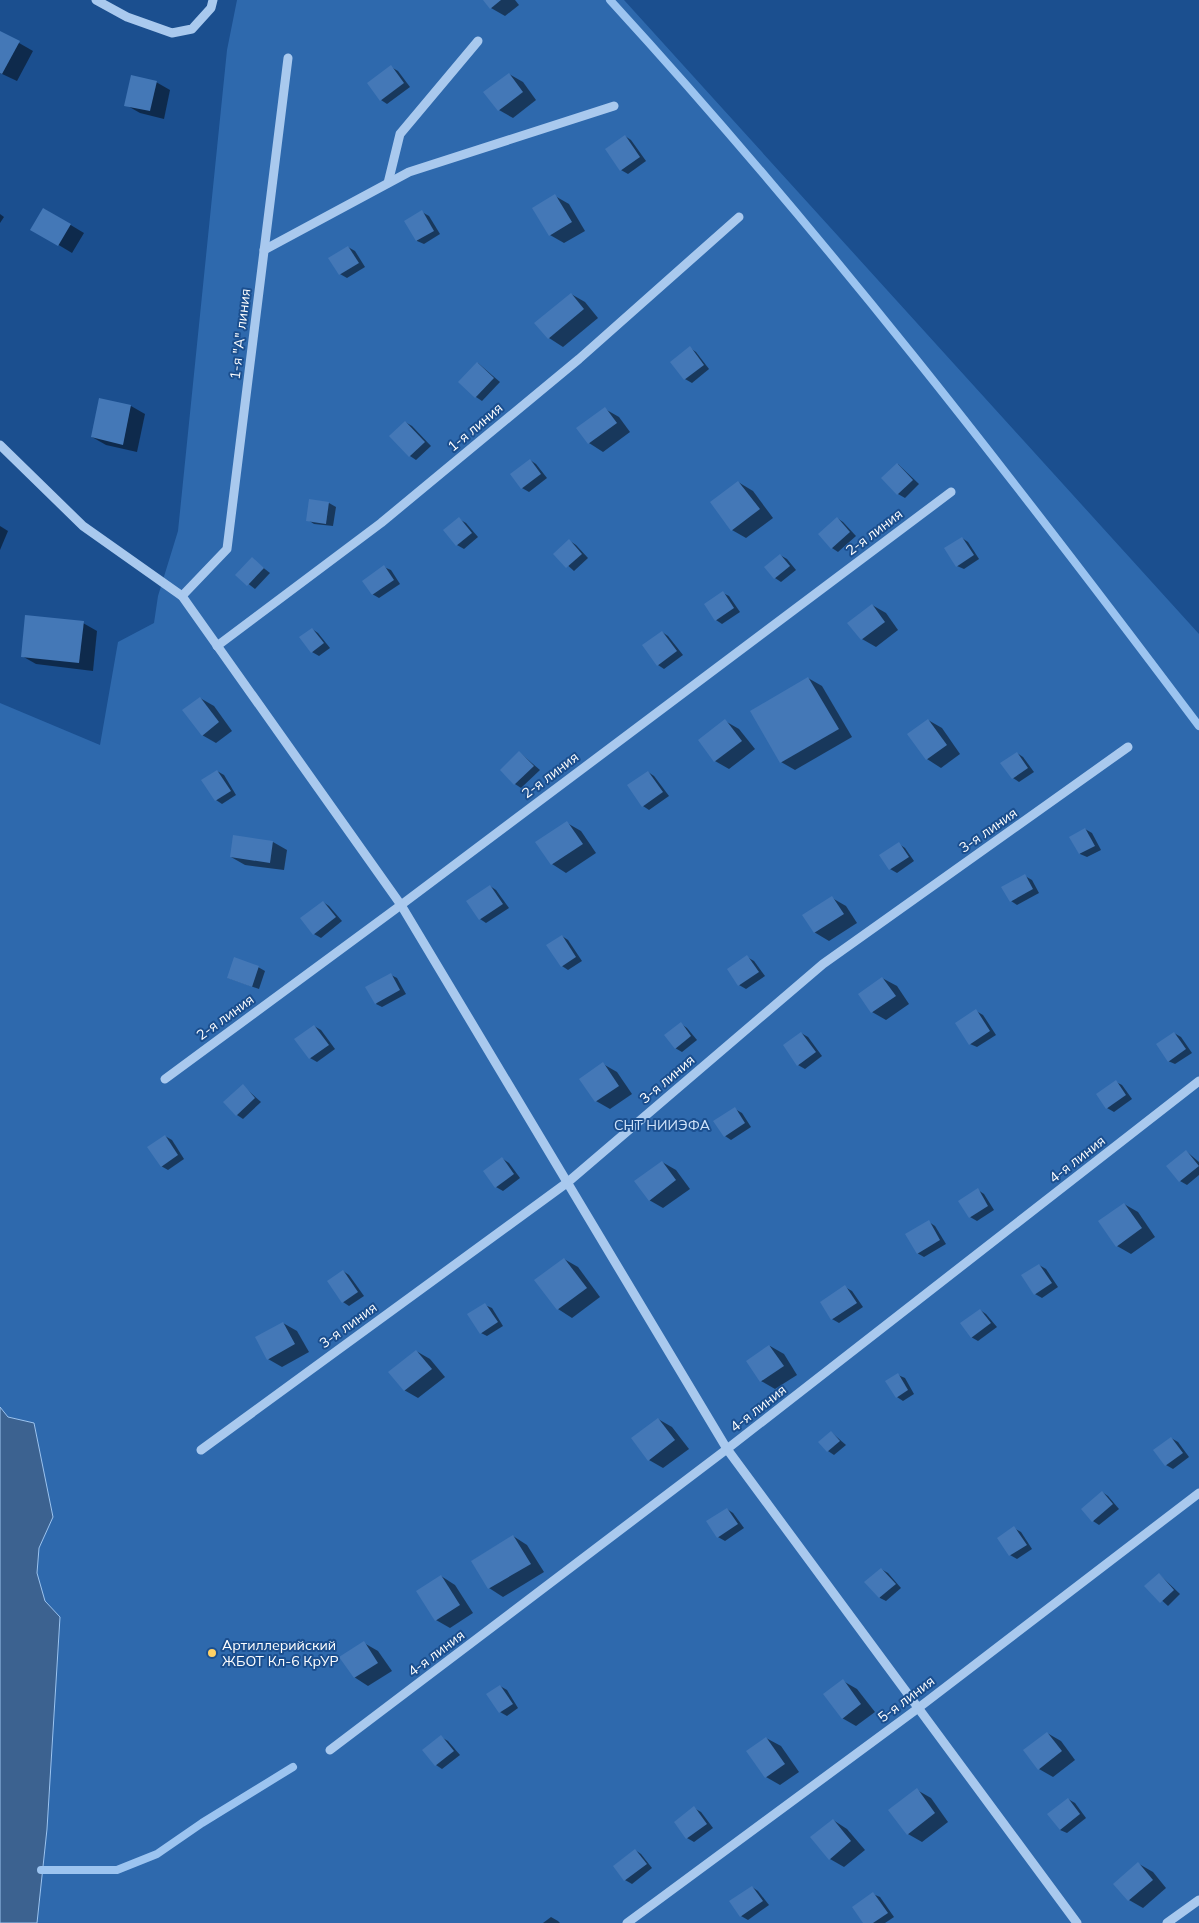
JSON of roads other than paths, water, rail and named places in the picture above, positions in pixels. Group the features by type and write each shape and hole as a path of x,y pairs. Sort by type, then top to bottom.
{"street":[{"path":"96,0 127,17 172,33 192,29 211,8 213,0"},
{"path":"388,183 400,134 478,41"},
{"name":"1-я \"А\" линия","path":"182,596 227,549 288,58"},
{"path":"264,250 409,172 614,106"},
{"name":"1-я линия","path":"217,646 381,523 579,359 739,217"},
{"path":"0,446 83,526 182,596 401,905 727,1449 917,1709 1077,1923"},
{"name":"2-я линия","path":"165,1079 401,905 951,492"},
{"name":"3-я линия","path":"201,1450 568,1182 823,964 1128,747"},
{"name":"4-я линия","path":"330,1750 727,1449 1199,1082"},
{"name":"5-я линия","path":"627,1923 917,1709 1199,1493"},
{"path":"1166,1923 1199,1900"}],"waterway":[{"path":"610,0 765,175 914,356 1058,540 1199,726"},
{"path":"41,1870 117,1870 157,1854 202,1823 293,1767"}],"place":[{"name":"Артиллерийский ЖБОТ Кл-6 КрУР","path":"212,1653"}],"park label":[{"name":"СНТ НИИЭФА","path":"662,1125"}]}
